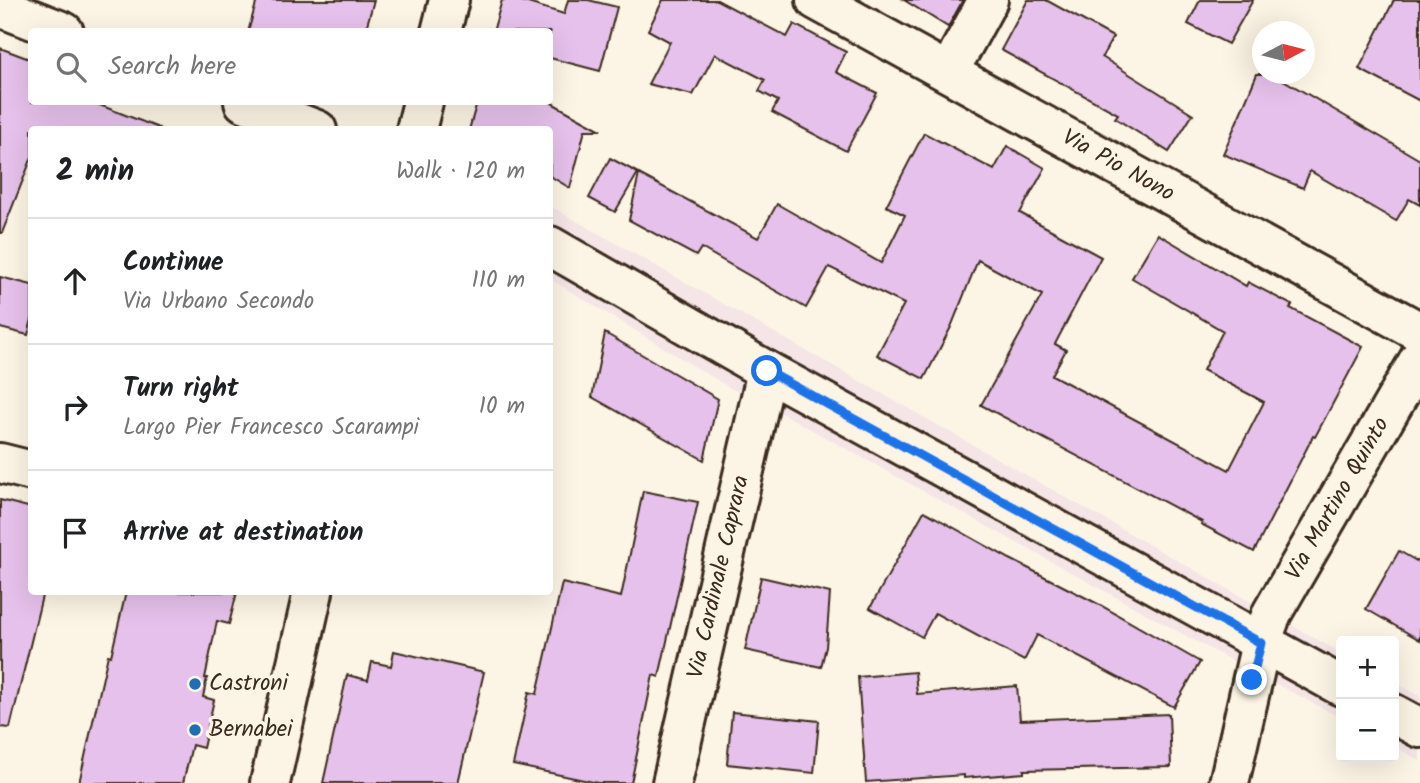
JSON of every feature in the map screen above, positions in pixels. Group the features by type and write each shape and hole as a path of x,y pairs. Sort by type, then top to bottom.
{"street":[{"path":"442,28 449,0"},
{"name":"Via Pio Nono","path":"816,0 1420,332"},
{"path":"959,53 988,0"},
{"path":"0,7 54,28"},
{"path":"252,105 307,126"},
{"path":"417,126 422,105"},
{"path":"553,248 767,371 1336,683"},
{"name":"Via Martino Quinto","path":"1229,783 1261,643 1272,613 1420,358"},
{"name":"Via Cardinale Caprara","path":"672,783 767,371"},
{"path":"0,463 28,470"},
{"path":"270,783 312,595"},
{"path":"1399,717 1420,729"}],"shaded area":[{"path":"553,208 1336,650 1336,715 1221,655 774,409 732,389 553,281"},
{"path":"1399,685 1420,696 1420,761 1399,749"}],"building":[{"path":"257,0 374,0 366,28 249,28"},
{"path":"502,0 518,0 564,14 568,0 588,0 617,7 600,71 553,59 553,28 494,28"},
{"path":"663,0 717,0 787,37 794,24 846,52 836,72 877,93 846,151 772,112 778,101 759,91 765,80 715,54 693,95 648,84 670,42 648,30"},
{"path":"904,0 963,0 948,27"},
{"path":"1028,0 1046,0 1113,37 1102,57 1193,114 1169,152 1115,118 1118,114 1001,50"},
{"path":"1200,0 1253,0 1228,44 1188,24"},
{"path":"1394,0 1420,0 1420,101 1359,69"},
{"path":"0,48 28,58 28,105 100,105 154,126 28,126 28,167 0,233"},
{"path":"1253,84 1290,84 1420,160 1420,205 1409,199 1396,221 1310,171 1303,188 1223,154"},
{"path":"553,104 601,130 585,130 570,188 553,178 553,126 470,126 476,105"},
{"path":"924,133 994,170 1007,146 1045,168 1020,213 1101,257 1055,344 1066,350 1052,375 1229,470 1264,402 1203,370 1223,331 1132,278 1158,234 1246,286 1248,282 1363,347 1315,437 1313,436 1254,552 981,405 1042,295 978,260 951,327 924,379 877,355 904,304 829,267 806,308 701,248 696,256 629,220 639,174 758,238 777,204 881,263 905,215 886,206"},
{"path":"610,158 638,173 615,212 589,198"},
{"path":"0,277 28,284 28,335 0,328"},
{"path":"605,333 718,399 704,460 592,397"},
{"path":"643,491 698,502 659,677 653,675 631,783 598,783 513,765 529,692 537,694 562,583 621,597"},
{"path":"0,500 28,507 28,595 42,595 10,728 0,727"},
{"path":"924,511 1200,662 1174,707 1037,635 1024,661 935,613 922,637 870,608"},
{"path":"1399,551 1420,563 1420,640 1366,609"},
{"path":"761,577 830,593 826,647 821,667 745,650"},
{"path":"125,595 236,595 229,624 217,621 203,697 214,700 203,748 192,745 183,783 79,783 108,655 111,656"},
{"path":"394,651 484,672 458,783 323,783 347,675 368,680 372,662 391,666"},
{"path":"915,672 917,694 1017,686 1020,720 1169,714 1171,767 1024,770 1024,773 964,778 964,775 866,782 858,677"},
{"path":"732,712 819,721 814,773 727,764"}],"place":[{"name":"Castroni","path":"195,684"},
{"name":"Bernabei","path":"195,730"}],"route":[{"path":"767,371 1261,643 1252,680"}]}
